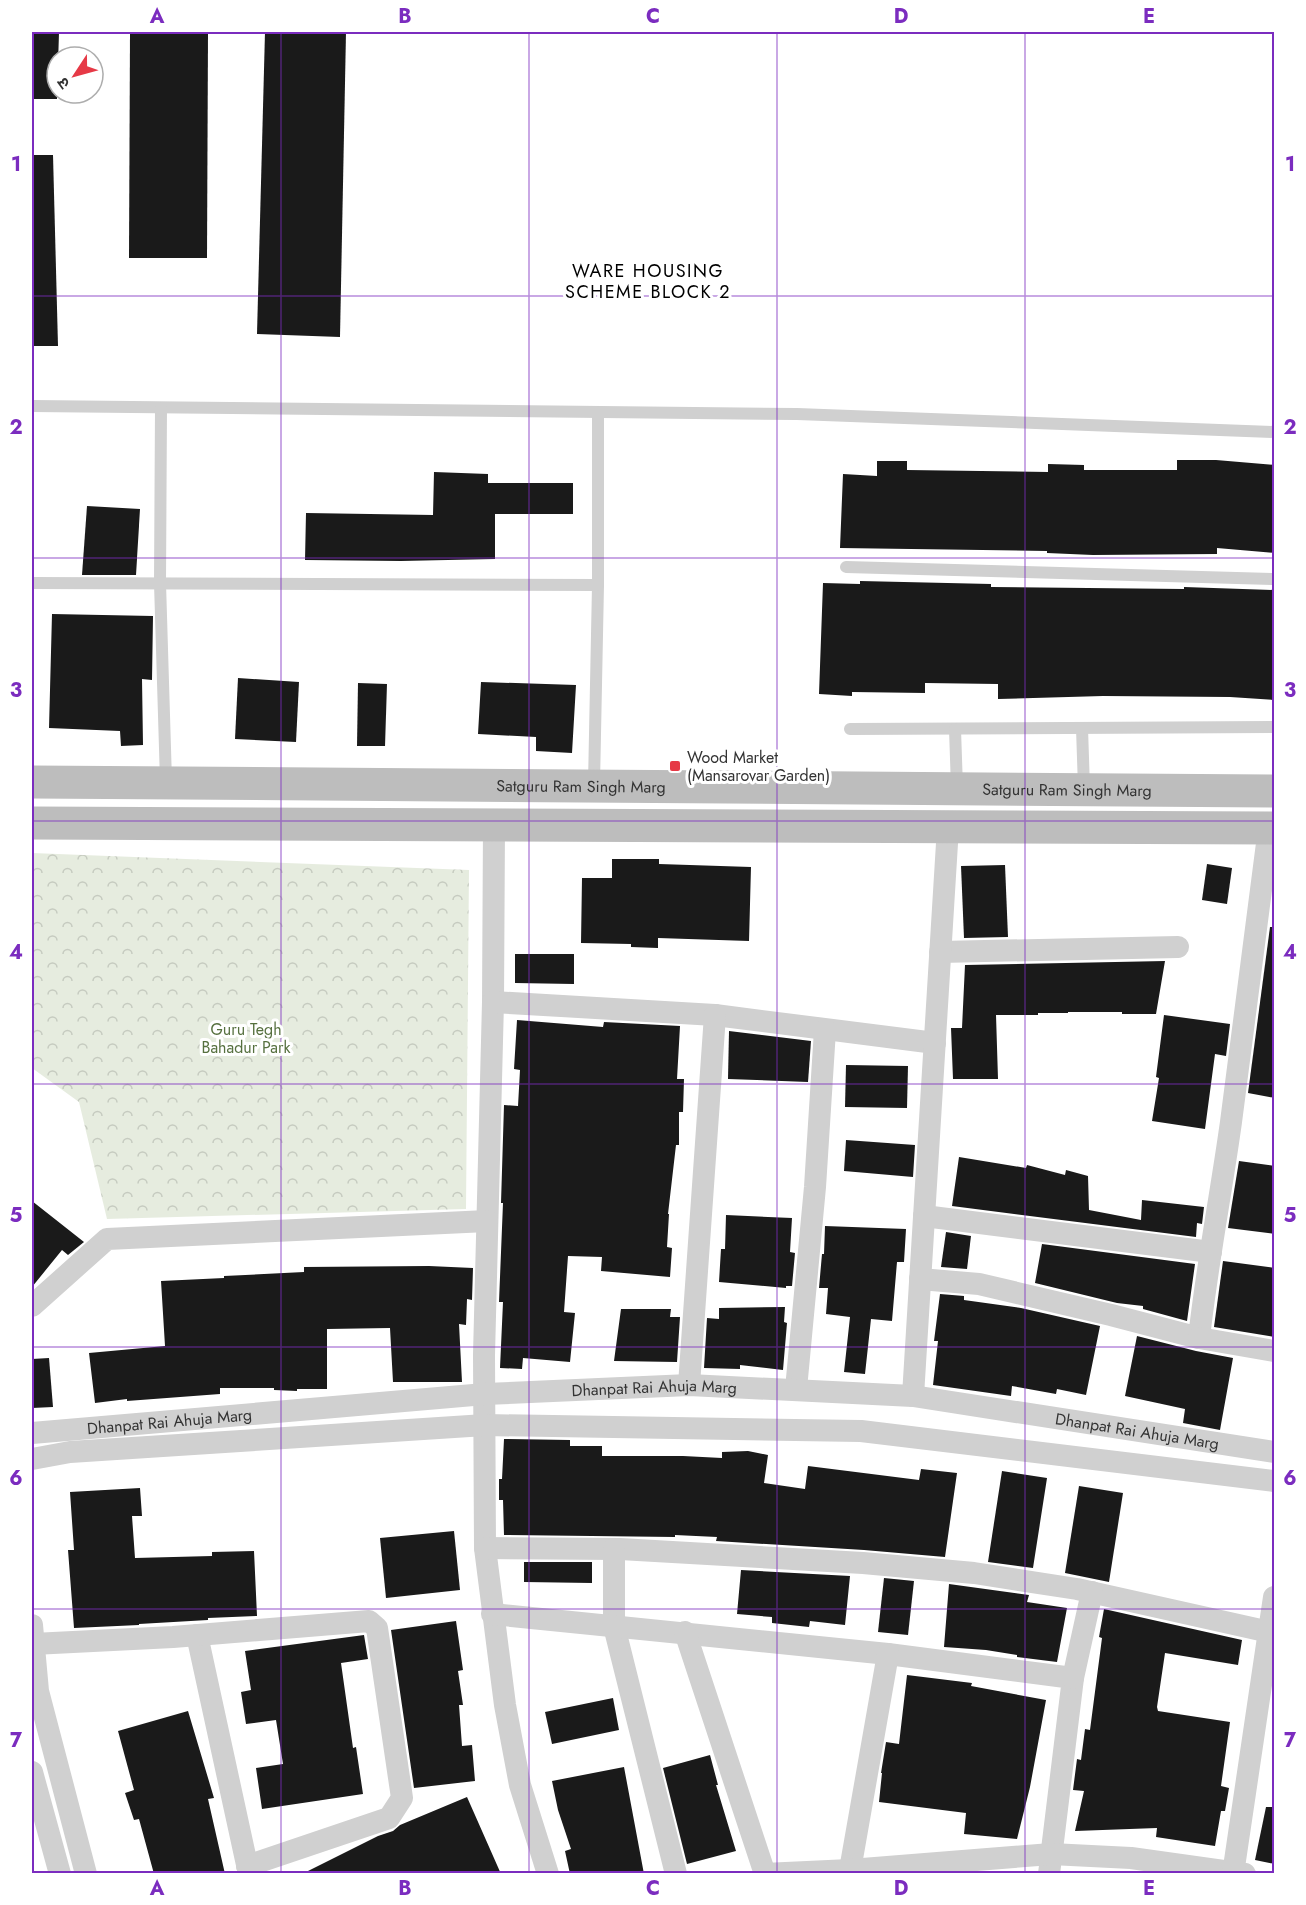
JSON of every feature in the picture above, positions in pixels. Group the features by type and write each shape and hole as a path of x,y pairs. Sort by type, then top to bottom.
{"main road":[{"name":"Satguru Ram Singh Marg","path":"32,782 1275,791"},
{"path":"32,823 1272,828"}],"street":[{"path":"494,825 493,1002 484,1355 485,1548 504,1705 520,1785 548,1874"},
{"path":"913,1396 948,827"},
{"path":"1199,1338 1204,1288 1231,1123 1272,828"},
{"path":"940,952 1178,947"},
{"path":"493,1002 715,1015 935,1043"},
{"path":"689,1385 715,1015"},
{"path":"796,1389 815,1187 825,1030"},
{"path":"924,1216 1211,1252"},
{"path":"32,1306 107,1239 487,1221"},
{"path":"920,1279 979,1284 1199,1338 1275,1351"},
{"name":"Dhanpat Rai Ahuja Marg","path":"32,1433 485,1394 689,1385 913,1396 1275,1452"},
{"name":"Dhanpat Rai Ahuja Marg","path":"32,1459 70,1452 485,1425 861,1431 1275,1481"},
{"path":"485,1548 614,1549 974,1573 1092,1592 1272,1633"},
{"path":"614,1549 614,1626 676,1874"},
{"path":"1050,1864 1072,1678 1092,1592"},
{"path":"685,1632 765,1874 1050,1864 1131,1866 1237,1873 1272,1633 1275,1597"},
{"path":"492,1614 888,1654 1072,1678"},
{"path":"86,1874 35,1691 32,1635 197,1635 369,1621 377,1628 402,1798 389,1818 248,1870 197,1635"},
{"path":"850,1870 888,1654"},
{"path":"32,1772 60,1874"}],"lane":[{"path":"32,406 797,414 1275,432"},
{"path":"161,408 160,583 166,783"},
{"path":"594,785 598,585 598,411"},
{"path":"846,567 1275,579"},
{"path":"32,583 598,585"},
{"path":"850,729 1275,727"},
{"path":"1082,728 1084,789"},
{"path":"955,729 958,789"}],"green space":[{"name":"Guru Tegh Bahadur Park","path":"32,853 469,870 466,1209 107,1219 79,1102 32,1068"}],"building":[{"path":"32,32 59,32 59,45 45,45 45,99 32,99"},
{"path":"130,32 208,32 207,258 129,258"},
{"path":"265,32 346,32 340,337 257,334"},
{"path":"32,155 53,155 58,346 32,346"},
{"path":"1177,460 1216,460 1275,465 1275,553 1217,548 1217,554 1093,555 1047,553 1047,551 840,548 843,474 877,476 877,461 907,461 907,470 1048,472 1048,464 1084,465 1084,470 1177,470"},
{"path":"434,472 488,474 488,483 573,483 573,514 495,514 495,559 305,560 306,513 433,515"},
{"path":"87,506 140,509 136,575 82,575"},
{"path":"860,581 991,584 991,587 1184,589 1184,587 1275,590 1275,700 1230,697 1103,696 998,699 998,684 925,683 925,693 852,692 852,696 819,694 823,583 860,584"},
{"path":"52,614 153,616 152,680 142,679 143,745 121,746 120,731 49,728"},
{"path":"238,678 299,682 296,742 235,739"},
{"path":"481,682 576,685 572,753 536,751 536,737 478,734"},
{"path":"358,683 387,684 385,746 357,746"},
{"path":"612,859 659,859 659,864 751,867 749,941 658,938 658,948 631,947 631,944 581,943 582,878 612,878"},
{"path":"1207,864 1232,868 1227,904 1202,900"},
{"path":"1005,865 1008,937 964,938 961,866"},
{"path":"1270,927 1275,927 1275,1098 1248,1093"},
{"path":"515,954 574,954 574,984 515,983"},
{"path":"1165,961 1156,1014 1068,1012 996,1015 998,1079 953,1079 951,1028 962,1028 965,965"},
{"path":"1164,1015 1230,1024 1226,1056 1215,1054 1205,1129 1152,1121 1159,1078 1156,1077"},
{"path":"517,1020 603,1027 604,1022 680,1026 677,1079 684,1079 683,1112 679,1112 679,1145 676,1145 668,1214 667,1247 672,1248 670,1277 601,1271 602,1257 568,1256 564,1312 575,1313 570,1362 523,1358 522,1369 500,1368 503,1302 499,1302 504,1105 518,1106 520,1070 514,1069"},
{"path":"729,1031 811,1041 808,1082 728,1079"},
{"path":"846,1065 908,1066 907,1108 845,1107"},
{"path":"846,1140 915,1145 913,1177 844,1171"},
{"path":"959,1157 1026,1168 1027,1165 1065,1175 1066,1170 1088,1176 1089,1210 1141,1220 1142,1200 1204,1207 1202,1224 1197,1223 1196,1237 952,1206"},
{"path":"1239,1161 1275,1166 1275,1234 1228,1228"},
{"path":"32,1201 84,1242 68,1255 62,1250 32,1287"},
{"path":"726,1215 792,1218 790,1252 795,1253 792,1286 786,1286 786,1288 719,1282 721,1249 725,1249"},
{"path":"825,1226 906,1229 904,1262 897,1262 892,1321 871,1319 865,1374 844,1372 850,1317 826,1314 828,1288 819,1288"},
{"path":"946,1232 971,1236 967,1269 941,1267"},
{"path":"1042,1244 1195,1264 1187,1321 1143,1309 1143,1306 1117,1303 1035,1283"},
{"path":"1223,1261 1275,1268 1275,1337 1214,1327"},
{"path":"304,1267 473,1268 472,1300 467,1299 466,1325 459,1324 462,1382 393,1382 390,1328 327,1329 327,1389 297,1389 297,1391 274,1390 274,1388 220,1388 220,1394 95,1403 89,1353 165,1346 161,1281 304,1272"},
{"path":"940,1294 964,1296 964,1300 1021,1308 1100,1326 1086,1395 1057,1389 1056,1394 1012,1386 1011,1396 933,1385 938,1341 934,1341"},
{"path":"785,1307 784,1322 787,1323 783,1370 740,1365 740,1369 704,1368 707,1318 719,1319 719,1308"},
{"path":"621,1309 671,1309 670,1317 680,1317 677,1362 614,1361"},
{"path":"1137,1336 1233,1358 1220,1430 1183,1423 1185,1409 1125,1396"},
{"path":"49,1358 53,1407 32,1408 32,1359"},
{"path":"504,1439 570,1440 570,1446 602,1446 602,1456 722,1458 722,1452 748,1451 768,1455 764,1483 805,1489 808,1466 919,1480 921,1469 957,1473 945,1557 716,1541 717,1537 504,1535 503,1500 499,1500 499,1479 502,1479"},
{"path":"1002,1471 1047,1478 1033,1568 988,1562"},
{"path":"1079,1486 1123,1493 1109,1582 1065,1573"},
{"path":"140,1488 142,1516 132,1516 135,1558 212,1556 212,1552 254,1551 257,1616 74,1628 68,1550 74,1550 70,1492"},
{"path":"454,1531 460,1590 386,1598 380,1538"},
{"path":"524,1562 592,1562 592,1583 524,1582"},
{"path":"741,1570 850,1576 845,1625 810,1621 809,1627 772,1623 772,1617 737,1614"},
{"path":"884,1578 914,1581 908,1635 878,1632"},
{"path":"949,1584 1029,1595 1027,1602 1067,1608 1057,1662 986,1650 944,1647"},
{"path":"1104,1609 1242,1640 1238,1665 1165,1653 1157,1707 1158,1711 1230,1722 1221,1786 1229,1788 1225,1811 1221,1811 1215,1846 1156,1837 1157,1828 1075,1831 1084,1791 1073,1790 1077,1759 1081,1760 1085,1729 1090,1730"},
{"path":"456,1621 463,1670 458,1671 463,1705 459,1705 462,1746 472,1745 475,1781 414,1788 391,1630"},
{"path":"364,1635 368,1659 341,1663 353,1748 356,1747 363,1794 262,1809 256,1768 283,1764 276,1720 246,1724 241,1692 251,1690 245,1651"},
{"path":"907,1675 972,1683 971,1686 1046,1700 1030,1787 1017,1839 964,1834 966,1813 879,1802 886,1742 899,1744"},
{"path":"613,1698 619,1730 552,1744 545,1712"},
{"path":"188,1711 214,1798 208,1799 225,1874 154,1874 139,1819 134,1820 125,1793 134,1790 118,1731"},
{"path":"710,1755 718,1785 716,1785 736,1851 687,1864 663,1768"},
{"path":"624,1767 644,1874 570,1874 565,1851 571,1849 558,1810 552,1781"},
{"path":"467,1797 501,1874 302,1874 378,1836 393,1831 400,1825"},
{"path":"1266,1807 1275,1807 1275,1864 1255,1860"}],"place":[{"name":"Wood Market (Mansarovar Garden)","path":"675,766"}],"district":[{"name":"WARE HOUSING SCHEME BLOCK 2","path":"648,281"}]}
